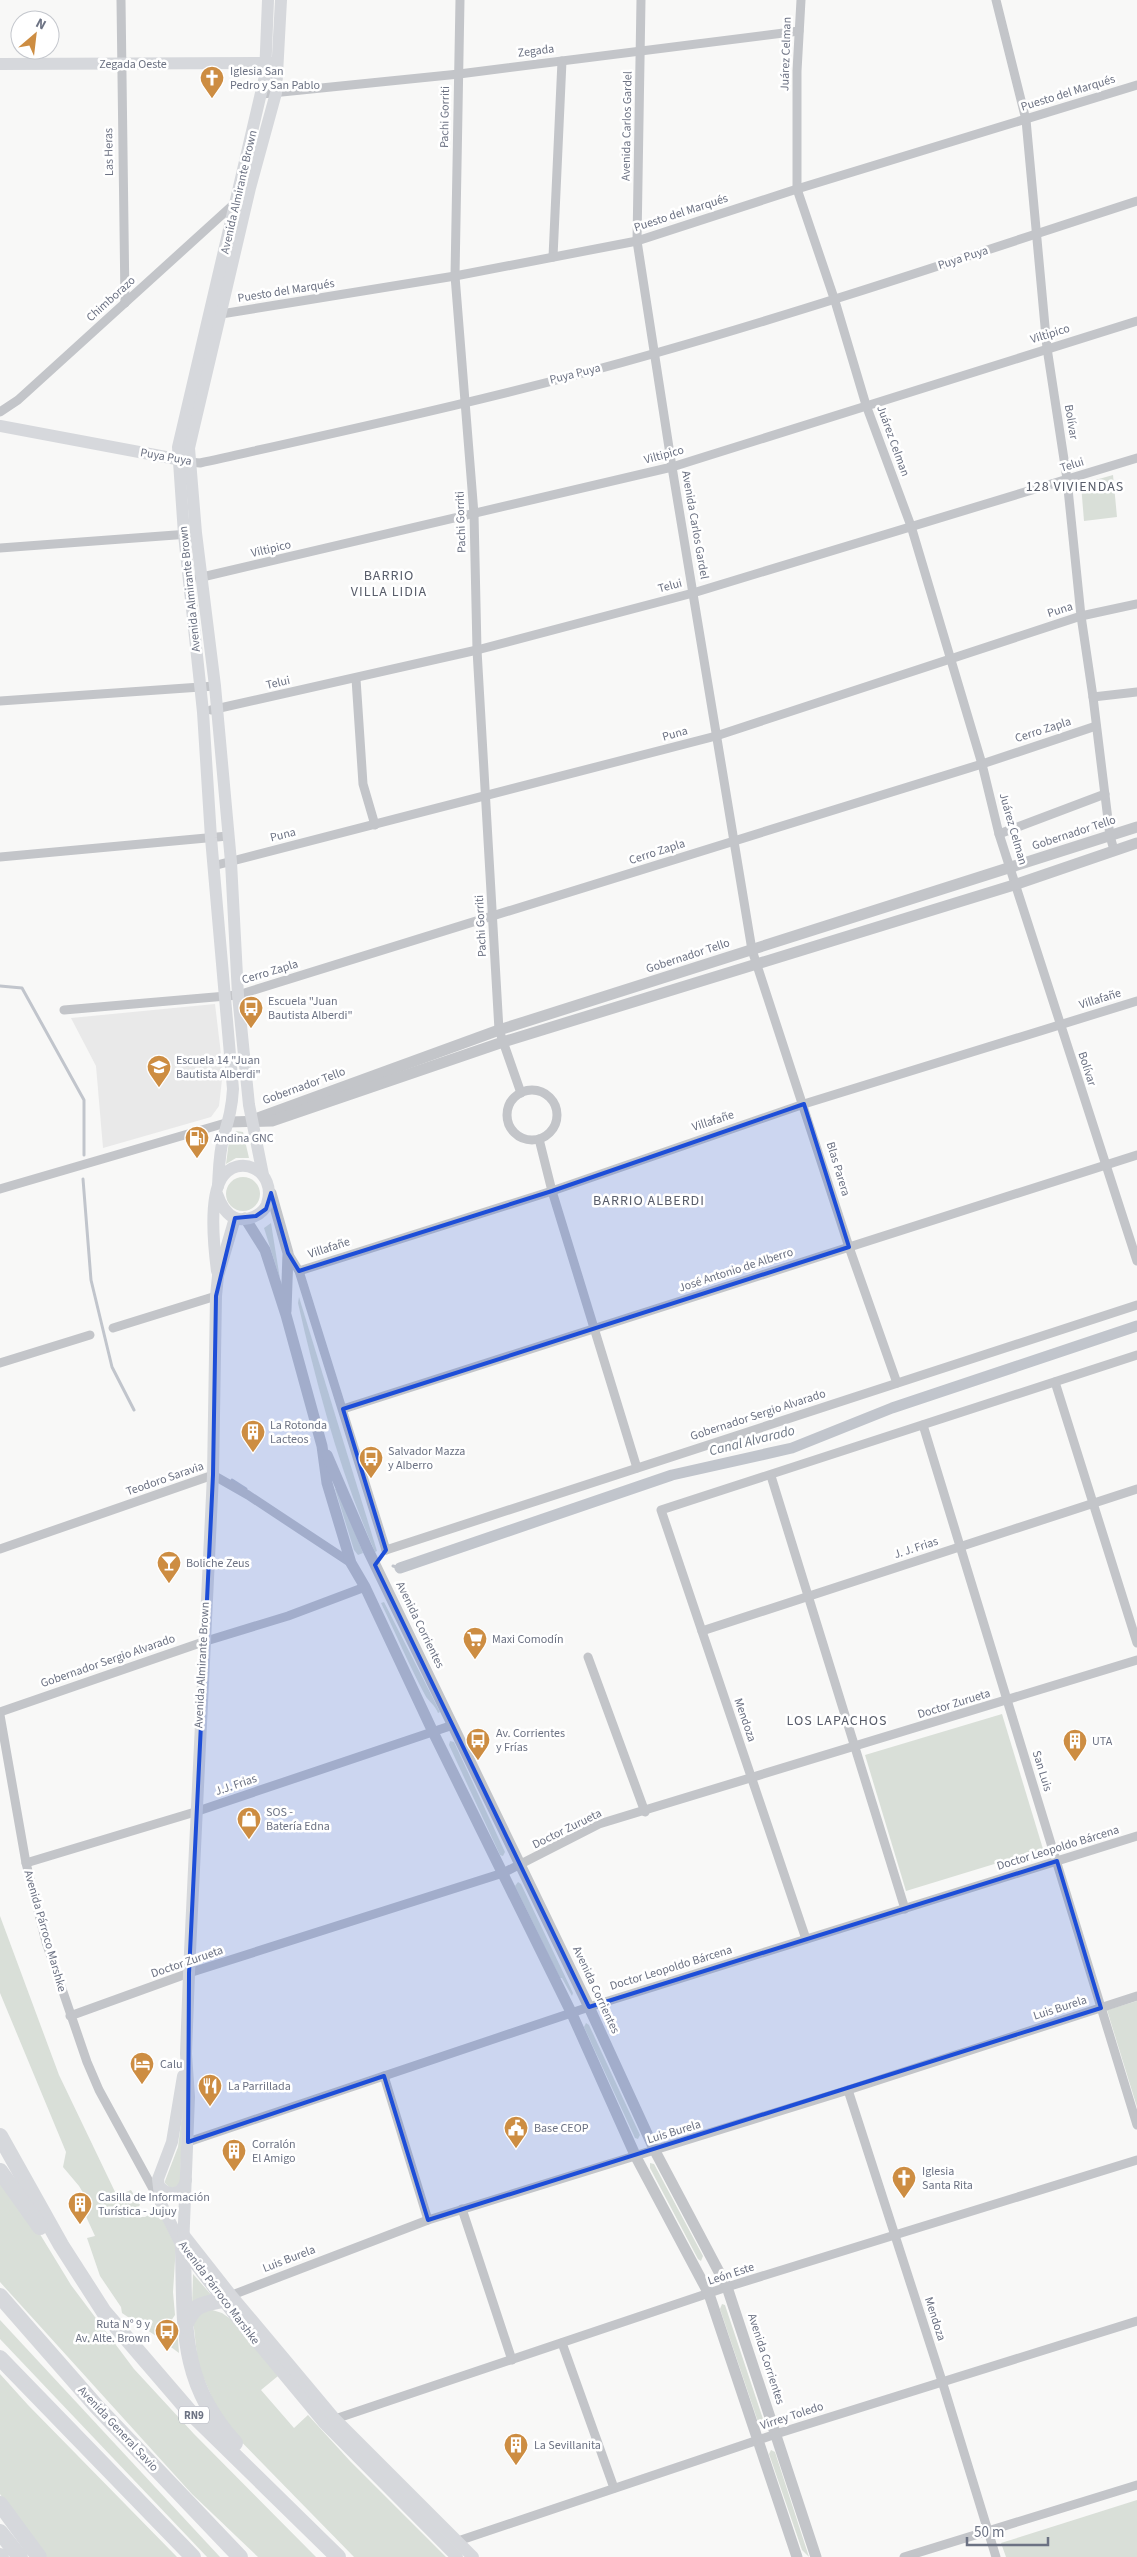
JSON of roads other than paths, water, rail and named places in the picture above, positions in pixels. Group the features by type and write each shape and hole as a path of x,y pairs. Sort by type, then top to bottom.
{"highway":[{"name":"RN9","path":"0,2136 40,2210 94,2298 190,2412 338,2557"},
{"path":"0,2171 72,2276 94,2298"},
{"path":"183,2241 185,2328 192,2369 202,2397 222,2428 279,2490 304,2522"},
{"name":"Avenida General Savio","path":"0,2296 97,2407 240,2557"},
{"path":"185,2328 189,2314 194,2309 200,2305 227,2297"},
{"path":"0,2358 193,2557"},
{"path":"0,2504 39,2557"},
{"path":"0,2532 20,2557"},
{"path":"0,2541 15,2557"}],"main road":[{"name":"Avenida Almirante Brown","path":"186,2054 195,1812 212,1475 218,1276 214,1230 219,1161 224,1134 229,1122 233,1089 213,866 195,579 184,461 178,447 276,93 268,0"},
{"name":"Avenida Almirante Brown","path":"216,315 236,202 262,94 272,63 281,0"},
{"name":"Zegada Oeste","path":"0,64 272,63"},
{"name":"Puya Puya","path":"0,426 184,461"},
{"name":"Avenida Almirante Brown","path":"195,579 215,686 231,862 238,995 252,1120 263,1175"},
{"path":"242,1166 257,1170 263,1175 269,1184 271,1193 266,1209 256,1216 240,1218 224,1209 218,1190 227,1172 242,1166"},
{"path":"218,1276 240,1218"},
{"path":"183,2241 190,2097 186,2054"},
{"path":"161,2204 158,2179 172,2142 186,2054"},
{"path":"160,2188 168,2194 175,2193 183,2188 186,2179"},
{"name":"Avenida Párroco Marshke","path":"161,2204 183,2241 324,2423 457,2557"},
{"name":"Avenida Párroco Marshke","path":"227,2297 335,2419 474,2557"}],"street":[{"name":"Las Heras","path":"121,0 120,64 125,304"},
{"name":"Pachi Gorriti","path":"460,0 454,276 474,514 477,650 499,1030 521,1093"},
{"name":"Avenida Carlos Gardel","path":"641,0 637,241 716,736 752,950 756,962"},
{"name":"Juárez Celman","path":"801,0 797,189 835,301 866,405 911,526 982,764 999,834 1016,884"},
{"name":"Bolívar","path":"996,0 1026,120 1047,348 1067,479 1081,616 1110,836 1114,850"},
{"name":"Zegada","path":"262,94 459,74 799,31"},
{"path":"553,257 562,61"},
{"name":"Puesto del Marqués","path":"216,315 454,276 637,241 797,189 1137,85"},
{"name":"Chimborazo","path":"0,412 18,400 250,188"},
{"name":"Puya Puya","path":"184,461 200,463 466,402 654,354 835,301 1137,201"},
{"name":"Viltipico","path":"195,579 672,467 1137,321"},
{"name":"Telui","path":"203,712 356,679 477,650 693,592 1137,458"},
{"path":"0,548 190,534"},
{"name":"Puna","path":"213,866 486,797 716,736 1081,616 1137,604"},
{"path":"356,679 364,784 375,825"},
{"path":"0,701 215,686"},
{"path":"1093,697 1137,692"},
{"name":"Cerro Zapla","path":"64,1010 238,995 982,764 1096,726"},
{"path":"999,834 1105,794"},
{"name":"Gobernador Tello","path":"252,1120 499,1030 1137,827"},
{"path":"0,857 228,836"},
{"name":"Gobernador Tello","path":"0,1189 229,1122 272,1121 502,1042 756,962 1016,884 1137,843"},
{"name":"Bolívar","path":"1016,884 1059,1025 1137,1261"},
{"name":"Blas Parera","path":"756,962 804,1104 849,1247 897,1383"},
{"name":"Villafañe","path":"299,1271 552,1191 804,1104 1137,1001"},
{"path":"529,1090 545,1094 555,1108 555,1123 551,1130 539,1139 531,1140 516,1134 508,1121 509,1104 521,1093 529,1090"},
{"path":"539,1139 552,1191 637,1468"},
{"name":"José Antonio de Alberro","path":"343,1409 1137,1155"},
{"name":"Avenida Corrientes","path":"271,1193 288,1254 286,1315"},
{"name":"Avenida Corrientes","path":"240,1218 265,1250 286,1315 322,1446 327,1483 351,1563 365,1587 433,1732 572,2014 636,2157 709,2294 797,2557"},
{"path":"288,1254 299,1271 386,1550 375,1564"},
{"path":"113,1328 216,1296"},
{"name":"Gobernador Sergio Alvarado","path":"386,1550 1137,1305"},
{"path":"0,1363 90,1335"},
{"path":"905,1908 771,1476 1137,1355"},
{"path":"1055,1382 1137,1643"},
{"name":"San Luis","path":"923,1425 1137,2125"},
{"name":"Avenida Corrientes","path":"322,1446 338,1475 375,1564 520,1866 590,2006 655,2151 727,2287 816,2557"},
{"name":"Teodoro Saravia","path":"0,1549 212,1475 248,1495 351,1563"},
{"name":"Mendoza","path":"771,1476 661,1510 806,1939"},
{"name":"J. J. Frias","path":"702,1631 1137,1489"},
{"name":"Gobernador Sergio Alvarado","path":"0,1713 203,1642 288,1616 365,1587"},
{"path":"588,1657 645,1812"},
{"name":"Doctor Zurueta","path":"70,2016 188,1973 504,1873 599,1824 645,1812 1137,1660"},
{"name":"Avenida Párroco Marshke","path":"0,1713 26,1863 46,1942 70,2016 99,2090 161,2204"},
{"name":"J.J. Frias","path":"26,1863 195,1812 453,1725"},
{"name":"Doctor Leopoldo Bárcena","path":"188,2142 572,2014 590,2006 1137,1836"},
{"name":"Luis Burela","path":"227,2297 428,2220 655,2151 1137,1996"},
{"path":"384,2076 428,2220"},
{"name":"Mendoza","path":"848,2090 996,2557"},
{"name":"León Este","path":"335,2419 727,2287 1137,2160"},
{"path":"462,2210 512,2360"},
{"name":"Virrey Toledo","path":"458,2541 776,2434 1137,2320"},
{"path":"562,2342 614,2488"},
{"path":"904,2557 1137,2485"}],"waterway":[{"path":"0,986 22,988 84,1100 84,1155"},
{"path":"83,1179 91,1280 112,1367 134,1410"},
{"name":"Canal Alvarado","path":"400,1568 672,1475 792,1448 892,1408 1137,1326"},
{"path":"232,1480 246,1489"},
{"name":"Canal Alvarado","path":"393,1566 400,1568"}],"place":[{"name":"Iglesia San Pedro y San Pablo","path":"212,99"},
{"name":"Escuela \"Juan Bautista Alberdi\"","path":"251,1029"},
{"name":"Escuela 14 \"Juan Bautista Alberdi\"","path":"159,1088"},
{"name":"Andina GNC","path":"197,1159"},
{"name":"La Rotonda Lacteos","path":"253,1453"},
{"name":"Salvador Mazza y Alberro","path":"371,1479"},
{"name":"Boliche Zeus","path":"169,1584"},
{"name":"Maxi Comodín","path":"475,1660"},
{"name":"Av. Corrientes y Frías","path":"478,1761"},
{"name":"UTA","path":"1075,1762"},
{"name":"SOS - Batería Edna","path":"249,1840"},
{"name":"Calu","path":"142,2085"},
{"name":"La Parrillada","path":"210,2107"},
{"name":"Base CEOP","path":"516,2149"},
{"name":"Corralón El Amigo","path":"234,2172"},
{"name":"Iglesia Santa Rita","path":"904,2199"},
{"name":"Casilla de Información Turística - Jujuy","path":"80,2225"},
{"name":"Ruta N° 9 y Av. Alte. Brown","path":"167,2352"},
{"name":"La Sevillanita","path":"516,2466"}],"district":[{"name":"128 VIVIENDAS","path":"1075,487"},
{"name":"BARRIO VILLA LIDIA","path":"389,584"},
{"name":"BARRIO ALBERDI","path":"649,1201"},
{"name":"LOS LAPACHOS","path":"837,1721"}]}
